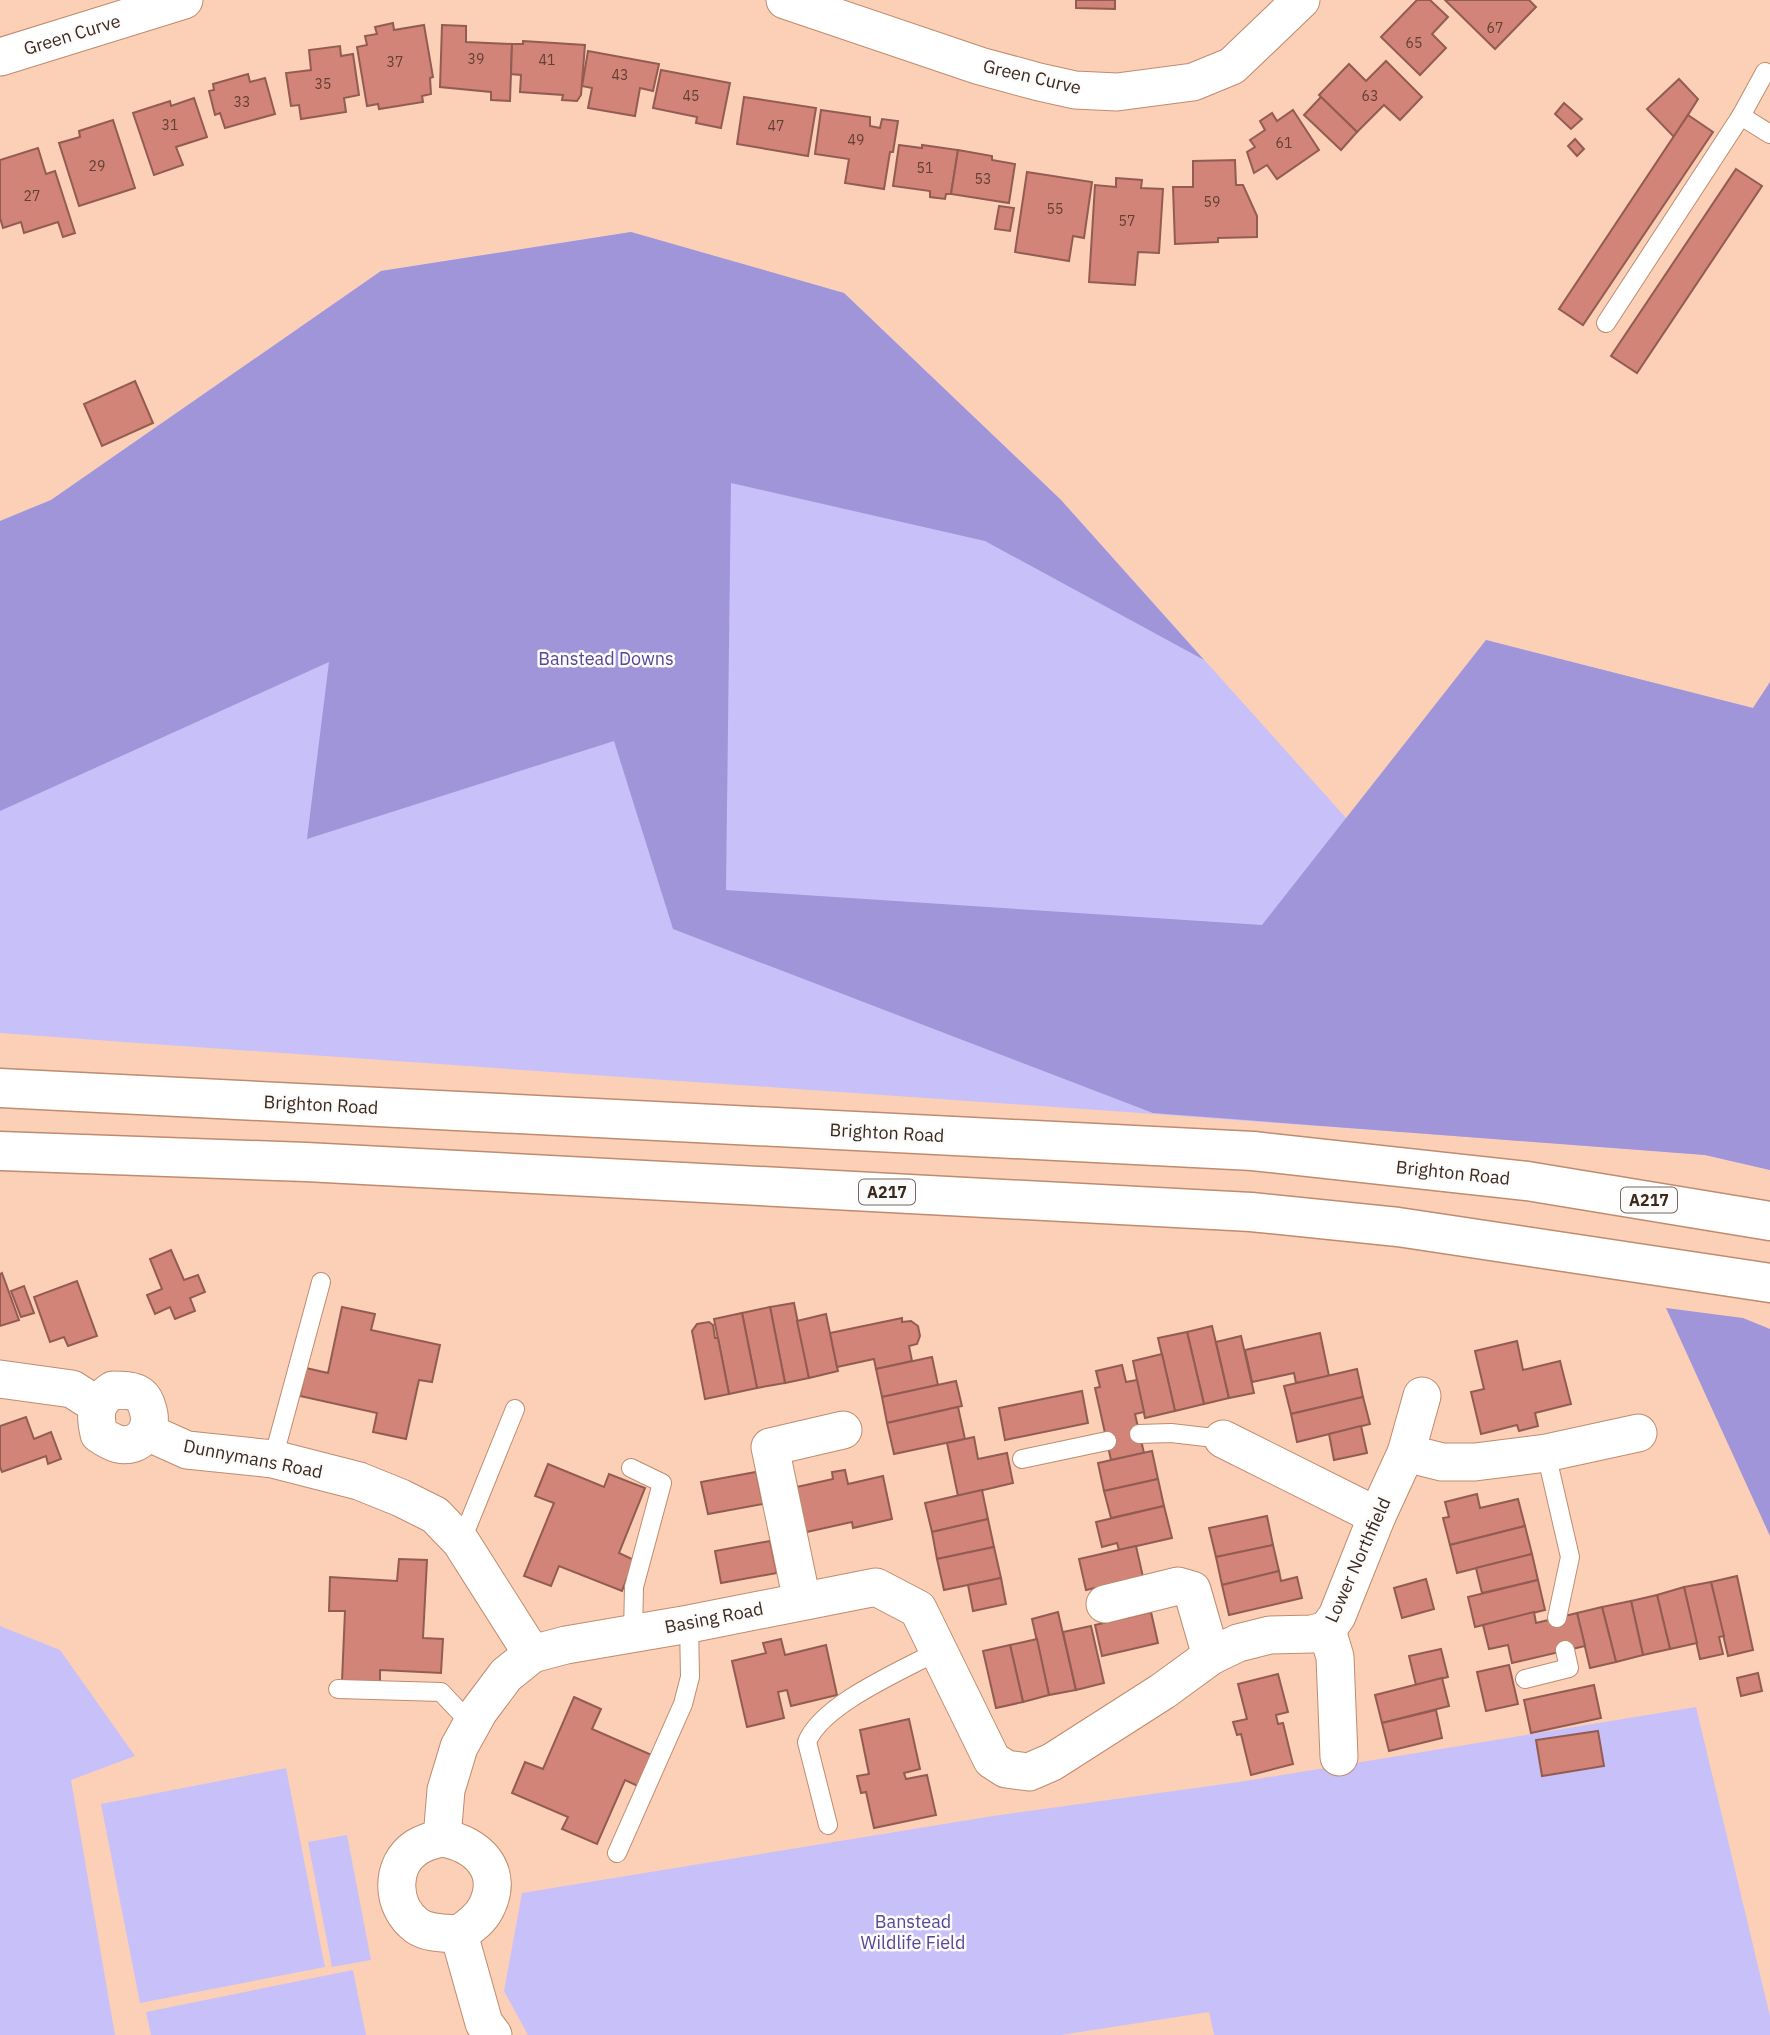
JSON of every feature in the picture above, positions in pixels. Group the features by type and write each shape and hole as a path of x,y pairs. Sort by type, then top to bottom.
{"highway":[{"name":"Brighton Road","path":"0,1088 1253,1151 1527,1181 1770,1221"},
{"name":"A217","path":"0,1151 306,1162 1251,1212 1398,1227 1770,1283"},
{"path":"1706,1272 1715,1211"}],"street":[{"name":"Green Curve","path":"0,57 184,0"},
{"name":"Green Curve","path":"785,0 980,66 1076,90 1117,92 1193,82 1232,66 1301,0"},
{"name":"Dunnymans Road","path":"0,1379 72,1389 97,1405 103,1396 113,1390 126,1390 140,1395 147,1407 150,1420 147,1432 187,1450 273,1459 359,1481 435,1515 461,1542 532,1654"},
{"name":"Lower Northfield","path":"1006,1769 1029,1772 1052,1762 1163,1691 1212,1656 1238,1643 1270,1635 1312,1634 1327,1630 1337,1616 1377,1516 1406,1453 1422,1396"},
{"path":"802,1601 770,1447 843,1430"},
{"path":"1406,1453 1442,1462 1475,1462 1546,1453 1638,1433"},
{"path":"1223,1439 1377,1516"},
{"path":"1105,1604 1178,1586 1192,1590 1212,1656"},
{"name":"Basing Road","path":"442,1838 446,1790 459,1747 471,1724 506,1675 532,1654 566,1645 876,1587 918,1609 992,1760 1006,1769"},
{"path":"1327,1630 1335,1657 1339,1757"},
{"path":"442,1838 460,1841 474,1849 485,1861 491,1876 492,1892 487,1908 478,1920 459,1934 433,1933 419,1927 407,1917 399,1903 396,1888 398,1873 415,1848 428,1841 442,1838"},
{"path":"459,1934 484,2023 493,2035"}],"lane":[{"path":"1606,323 1741,116 1765,72"},
{"path":"1741,116 1770,134"},
{"path":"273,1459 321,1282"},
{"path":"461,1542 515,1409"},
{"path":"1139,1434 1171,1433 1223,1439"},
{"path":"1022,1459 1107,1441"},
{"path":"1546,1453 1570,1557 1557,1618"},
{"path":"631,1468 662,1483 634,1587 633,1634"},
{"path":"617,1853 683,1704 690,1677 689,1624"},
{"path":"828,1825 807,1742 812,1729 852,1697 940,1650"},
{"path":"1525,1679 1569,1668 1564,1650"},
{"path":"338,1689 441,1692 471,1724"}],"green space":[{"name":"Banstead Downs","path":"631,232 844,293 1061,500 1347,819 1486,640 1753,708 1770,682 1770,1170 1705,1155 0,1033 0,521 51,500 381,271"},
{"name":"Banstead Downs","path":"631,232 844,293 1061,500 1204,660 985,541 731,483 726,890 1262,925 1486,640 1753,708 1770,682 1770,1170 1705,1155 1153,1113 673,929 614,741 307,839 329,662 0,811 0,521 51,500 381,271"},
{"path":"1666,1308 1743,1318 1770,1329 1770,1536"},
{"path":"0,1626 60,1650 135,1756 71,1780 115,2035 0,2035"},
{"name":"Banstead Wildlife Field","path":"1696,1707 1770,2016 1770,2035 1214,2035 1209,2012 1061,2035 528,2035 504,1991 522,1893 993,1816 1239,1782"},
{"path":"286,1768 325,1967 140,2003 101,1804"},
{"path":"347,1835 371,1960 332,1967 308,1842"},
{"path":"353,1970 366,2035 151,2035 146,2012"}],"building":[{"path":"1076,0 1115,0 1115,9 1076,8"},
{"path":"1417,0 1430,0 1448,17 1432,34 1446,48 1420,75 1381,37"},
{"path":"1445,0 1529,0 1536,7 1495,49"},
{"path":"393,23 394,30 424,25 433,77 430,78 431,94 422,96 423,102 379,109 378,104 367,106 357,47 367,45 365,36 377,34 375,27"},
{"path":"442,25 466,26 466,42 512,44 510,101 491,100 491,92 440,87"},
{"path":"523,41 585,45 581,95 577,101 562,100 563,95 520,92 521,75 511,74 512,44 523,44"},
{"path":"340,46 341,56 353,54 359,95 344,98 346,112 301,119 299,105 291,106 286,73 311,70 309,50"},
{"path":"588,51 659,64 653,91 640,88 635,116 588,108 592,88 582,86"},
{"path":"1386,61 1422,97 1400,120 1384,105 1357,132 1319,95 1349,64 1366,81"},
{"path":"661,70 730,83 721,128 696,123 697,117 653,108"},
{"path":"248,74 250,82 265,78 275,114 225,128 220,113 215,115 209,91 214,90 213,84"},
{"path":"1679,79 1698,99 1674,137 1647,109"},
{"path":"744,97 816,108 808,156 737,144"},
{"path":"1321,97 1357,132 1341,150 1304,115"},
{"path":"194,98 207,137 176,147 183,165 154,175 133,113 170,101 171,106"},
{"path":"1564,103 1582,119 1571,129 1555,114"},
{"path":"821,110 870,117 870,126 880,128 882,119 898,121 884,189 845,183 849,159 815,154"},
{"path":"1293,110 1319,150 1277,179 1267,165 1254,173 1247,152 1255,147 1250,140 1265,130 1260,121 1272,113 1277,121"},
{"path":"1688,115 1713,132 1583,325 1559,309"},
{"path":"113,120 135,188 79,206 59,143 80,137 79,131"},
{"path":"1575,139 1584,149 1577,156 1568,146"},
{"path":"899,145 958,150 951,194 946,194 945,199 930,197 930,191 893,186"},
{"path":"38,148 46,174 55,171 75,233 63,237 58,222 24,233 21,222 3,228 0,218 0,160"},
{"path":"958,150 992,156 992,160 1015,164 1009,203 951,194"},
{"path":"1235,160 1236,185 1243,185 1257,216 1257,237 1218,238 1218,242 1175,244 1173,187 1193,187 1193,161"},
{"path":"1736,169 1762,186 1637,373 1611,356"},
{"path":"1027,172 1092,182 1084,238 1073,236 1069,261 1015,252"},
{"path":"1116,178 1142,180 1141,188 1163,189 1159,253 1138,252 1135,285 1089,282 1095,185 1116,187"},
{"path":"999,206 1014,208 1010,231 995,229"},
{"path":"135,381 153,423 102,446 84,404"},
{"path":"171,1250 184,1280 198,1275 205,1292 190,1298 195,1311 175,1319 170,1307 155,1314 147,1295 162,1289 150,1259"},
{"path":"2,1273 19,1320 0,1326 0,1274"},
{"path":"77,1281 97,1336 68,1346 64,1337 50,1342 34,1297"},
{"path":"24,1286 34,1313 21,1317 11,1291"},
{"path":"794,1303 809,1378 785,1383 770,1307"},
{"path":"342,1307 375,1314 371,1330 440,1345 432,1382 419,1380 406,1439 373,1432 377,1413 300,1396 306,1368 328,1373"},
{"path":"770,1307 785,1383 757,1388 742,1313"},
{"path":"742,1313 757,1388 729,1394 714,1319"},
{"path":"826,1314 838,1371 809,1378 797,1321"},
{"path":"902,1318 902,1322 911,1321 918,1326 920,1336 917,1344 909,1346 912,1361 876,1369 874,1359 837,1367 830,1333"},
{"path":"709,1322 713,1325 715,1338 718,1338 729,1394 705,1399 692,1331 697,1324"},
{"path":"1212,1326 1229,1398 1204,1404 1187,1332"},
{"path":"1187,1332 1204,1404 1175,1411 1158,1338"},
{"path":"1320,1333 1329,1376 1296,1383 1294,1373 1252,1382 1245,1350"},
{"path":"1241,1336 1254,1393 1229,1398 1216,1342"},
{"path":"1517,1341 1523,1370 1560,1361 1571,1404 1535,1413 1538,1426 1519,1431 1517,1425 1481,1434 1471,1392 1484,1389 1475,1351"},
{"path":"1162,1354 1175,1411 1145,1418 1133,1361"},
{"path":"932,1357 938,1385 882,1397 876,1369"},
{"path":"1122,1365 1126,1382 1137,1380 1144,1412 1135,1414 1144,1453 1111,1460 1095,1388 1100,1387 1096,1371"},
{"path":"1357,1369 1363,1397 1291,1414 1284,1386"},
{"path":"956,1381 962,1406 887,1423 882,1397"},
{"path":"1082,1391 1088,1423 1005,1440 999,1408"},
{"path":"1363,1397 1370,1424 1297,1442 1291,1414"},
{"path":"958,1407 965,1439 894,1454 887,1423"},
{"path":"26,1417 34,1439 51,1432 61,1459 48,1464 46,1456 2,1472 0,1426"},
{"path":"1361,1426 1367,1453 1334,1460 1329,1434"},
{"path":"974,1437 978,1459 1007,1453 1013,1483 958,1496 947,1443"},
{"path":"1152,1451 1158,1479 1104,1491 1098,1463"},
{"path":"548,1464 604,1487 609,1474 645,1488 619,1553 634,1560 622,1591 559,1566 551,1586 524,1576 554,1503 535,1496"},
{"path":"845,1470 848,1484 883,1476 892,1519 853,1528 852,1522 802,1533 792,1488 833,1479 832,1472"},
{"path":"756,1472 763,1504 708,1514 701,1482"},
{"path":"1158,1479 1164,1506 1111,1518 1104,1491"},
{"path":"982,1490 988,1519 932,1532 925,1503"},
{"path":"1477,1494 1480,1508 1518,1499 1525,1526 1450,1545 1443,1518 1449,1517 1445,1502"},
{"path":"1164,1506 1172,1538 1119,1550 1117,1543 1102,1547 1096,1522"},
{"path":"1267,1516 1273,1545 1216,1557 1209,1528"},
{"path":"988,1519 994,1547 937,1559 932,1532"},
{"path":"1525,1526 1532,1554 1457,1573 1450,1545"},
{"path":"770,1541 777,1573 721,1583 715,1551"},
{"path":"1273,1545 1279,1571 1222,1585 1216,1557"},
{"path":"1136,1546 1143,1577 1086,1590 1079,1559"},
{"path":"994,1547 1001,1578 944,1590 937,1559"},
{"path":"1532,1554 1538,1580 1482,1593 1476,1568"},
{"path":"399,1559 427,1560 423,1638 443,1639 441,1673 380,1670 380,1683 342,1681 345,1611 329,1611 330,1577 397,1581"},
{"path":"1279,1571 1281,1581 1297,1577 1302,1598 1229,1615 1222,1585"},
{"path":"1737,1576 1753,1650 1728,1656 1711,1582"},
{"path":"1001,1578 1006,1604 973,1611 968,1585"},
{"path":"1426,1579 1434,1609 1402,1618 1394,1588"},
{"path":"1538,1580 1545,1610 1475,1627 1468,1597"},
{"path":"1711,1582 1724,1636 1719,1637 1723,1654 1700,1659 1684,1587"},
{"path":"1684,1587 1697,1643 1670,1649 1657,1595"},
{"path":"1657,1595 1670,1649 1643,1655 1631,1601"},
{"path":"1631,1601 1643,1655 1616,1662 1602,1607"},
{"path":"1602,1607 1616,1662 1590,1668 1577,1613"},
{"path":"1058,1612 1076,1690 1049,1695 1032,1619"},
{"path":"1151,1612 1158,1643 1102,1656 1095,1625"},
{"path":"1534,1612 1536,1623 1577,1613 1585,1646 1512,1663 1508,1645 1489,1649 1483,1625"},
{"path":"1091,1626 1104,1683 1076,1690 1063,1632"},
{"path":"781,1639 785,1655 826,1645 837,1695 791,1706 787,1690 778,1692 784,1718 747,1727 732,1661 766,1653 763,1643"},
{"path":"1037,1639 1049,1695 1023,1702 1010,1645"},
{"path":"1010,1645 1023,1702 996,1708 983,1651"},
{"path":"1441,1649 1448,1677 1416,1685 1409,1656"},
{"path":"1509,1665 1518,1704 1486,1711 1477,1672"},
{"path":"1758,1673 1762,1691 1741,1696 1737,1678"},
{"path":"1278,1674 1288,1712 1276,1715 1278,1724 1283,1723 1293,1764 1251,1775 1241,1734 1237,1735 1233,1722 1247,1719 1238,1684"},
{"path":"1442,1678 1449,1706 1382,1723 1375,1695"},
{"path":"1594,1685 1601,1718 1531,1733 1524,1700"},
{"path":"574,1697 601,1709 592,1729 654,1756 640,1787 625,1780 597,1844 562,1829 568,1817 512,1793 525,1762 543,1769"},
{"path":"1436,1710 1442,1738 1389,1751 1382,1723"},
{"path":"909,1719 920,1769 904,1773 906,1779 927,1775 936,1815 874,1828 866,1792 861,1793 857,1776 869,1774 860,1730"},
{"path":"1598,1731 1604,1766 1542,1776 1536,1740"}]}
